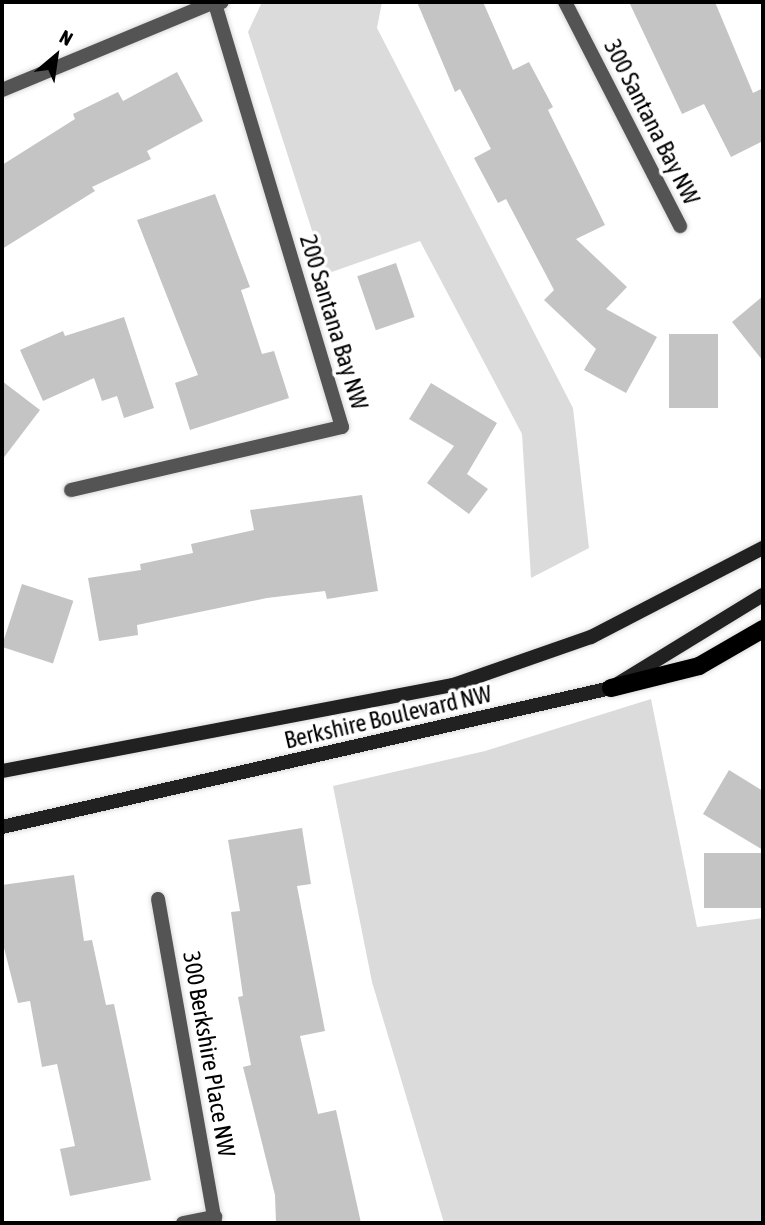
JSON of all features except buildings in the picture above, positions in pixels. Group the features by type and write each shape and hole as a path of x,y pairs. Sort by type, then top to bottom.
{"main road":[{"name":"Berkshire Boulevard NW","path":"2,771 453,685 592,637 763,548"},
{"name":"Berkshire Boulevard NW","path":"2,827 611,688 763,595"},
{"path":"611,688 699,666 763,629"}],"street":[{"name":"300 Santana Bay NW","path":"565,2 680,226"},
{"path":"2,90 217,3"},
{"name":"200 Santana Bay NW","path":"71,490 342,427 217,3"},
{"name":"300 Berkshire Place NW","path":"158,899 215,1220 183,1223"}],"shaded area":[{"path":"262,2 382,2 377,28 573,408 589,548 531,578 522,434 420,241 326,274 248,32"},
{"path":"651,699 697,927 763,918 763,1223 444,1223 372,982 333,786 485,751"}]}
